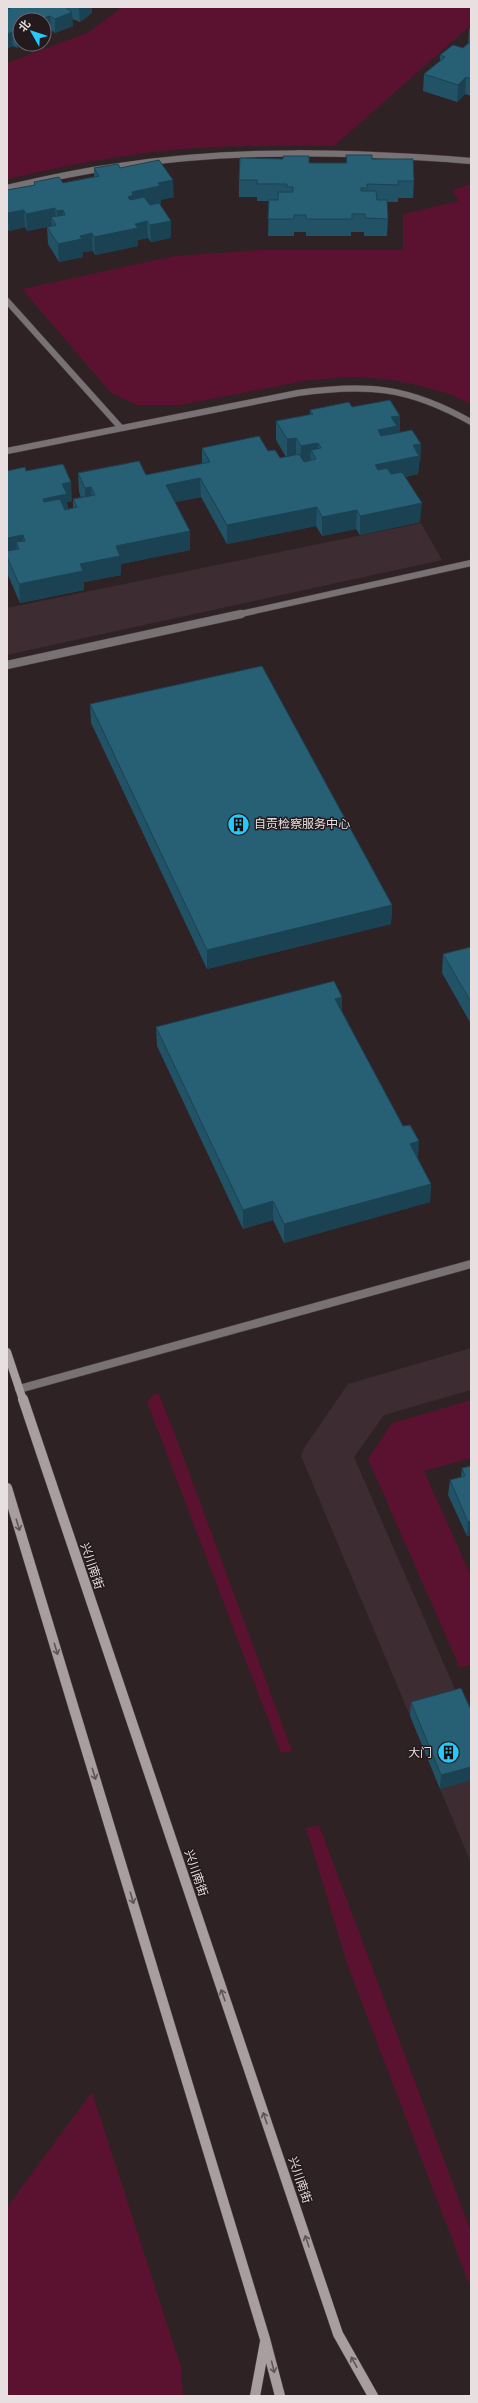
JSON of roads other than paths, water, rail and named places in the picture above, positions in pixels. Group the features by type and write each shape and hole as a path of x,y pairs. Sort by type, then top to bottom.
{"street":[{"name":"兴川南街","path":"7,1352 338,2334 373,2396"},
{"path":"7,1488 265,2339 280,2396"},
{"path":"255,2396 265,2339"}],"lane":[{"path":"7,188 110,167 211,157 312,154 411,155 471,161"},
{"path":"7,301 121,428"},
{"path":"7,451 298,392 345,387 420,398 449,408 471,422"},
{"path":"7,666 471,563"},
{"path":"19,1389 471,1264"}],"place":[{"name":"自贡检察服务中心","path":"238,824"},
{"name":"大门","path":"448,1753"}]}
